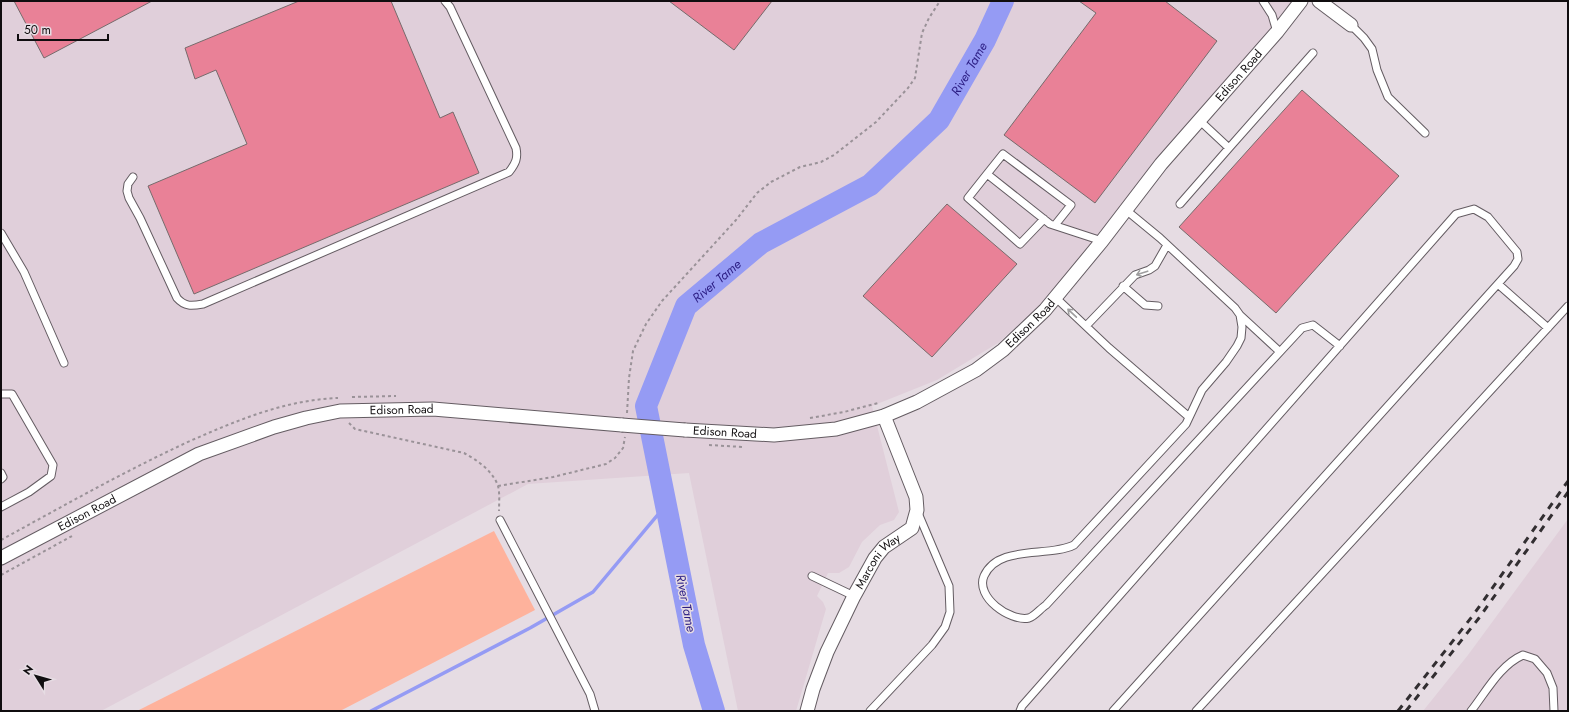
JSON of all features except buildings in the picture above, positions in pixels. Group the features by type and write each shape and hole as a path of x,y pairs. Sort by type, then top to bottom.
{"street":[{"name":"Edison Road","path":"1,558 199,454 274,427 306,418 340,411 433,409 685,430 774,435 836,429 884,416 917,402 976,370 1003,350 1044,310 1102,241 1162,164 1301,1"},
{"path":"1319,1 1351,26"},
{"name":"Marconi Way","path":"807,711 827,652 854,596 875,558 884,547 912,528 916,510 916,497 884,416"}],"lane":[{"path":"133,177 128,184 127,191 129,198 140,218 177,298 186,306 193,306 203,304 509,172 515,165 517,157 516,148 450,7 445,1"},
{"path":"1263,1 1272,15 1276,32"},
{"path":"1351,26 1364,38 1372,49 1377,70 1388,97 1425,133"},
{"path":"1180,204 1313,53"},
{"path":"1199,120 1229,148"},
{"path":"1044,219 1020,244 968,198 1003,154 1071,205 1055,225"},
{"path":"987,174 1050,224 1102,241"},
{"path":"1020,711 1022,706 1456,214 1474,209 1488,217 1517,252 1518,260 1514,266 1113,711"},
{"path":"1126,210 1167,245 1279,351"},
{"path":"1,234 24,272 64,363"},
{"path":"1086,326 1135,275 1155,266 1167,245"},
{"path":"1498,284 1548,328"},
{"path":"1123,286 1145,305 1158,306"},
{"path":"1055,297 1109,348 1189,417"},
{"path":"1196,711 1568,306"},
{"path":"1240,315 1242,327 1241,338 1237,346 1202,390 1186,424 1074,545 1065,549 1007,556 990,566 983,577 983,586 987,595 996,607 1006,614 1018,618 1030,618 1046,605 1279,351 1302,328 1313,325 1340,346"},
{"path":"1,394 12,394 53,465 51,476 29,492 1,507"},
{"path":"1,473 3,478 1,479"},
{"path":"870,711 932,645 945,627 950,612 949,586 916,510"},
{"path":"500,520 544,608 590,694 595,711"},
{"path":"812,576 854,596"},
{"path":"1471,711 1502,668 1513,659 1523,654 1535,659 1547,673 1553,688 1554,711"}],"path":[{"path":"498,486 553,477 606,464 614,458 623,448 629,378 633,351 646,324 662,301 736,220 756,193 771,182 800,167 821,162 834,155 876,122 908,88 915,78 922,34 929,18 940,1"},
{"path":"1,540 120,474 218,429 268,410 315,399 402,396"},
{"path":"808,418 844,412 878,403"},
{"path":"346,419 355,428 464,453 477,460 485,467 498,486 500,520"},
{"path":"1,575 76,534"}],"shaded area":[{"path":"1,1 1296,1 1154,162 1083,254 1039,306 998,343 937,380 872,406 899,512 894,520 880,525 862,542 849,567 839,573 828,573 817,596 823,602 826,609 796,711 738,711 689,473 528,484 101,711 1,711"},
{"path":"1568,519 1568,711 1423,711 1468,655"},
{"path":"494,531 535,610 340,711 137,711"}],"waterway":[{"name":"River Tame","path":"714,711 694,645 646,406 686,306 761,243 870,185 939,120 985,40 1003,1"},
{"path":"371,711 530,628 593,592 666,505"}],"railway":[{"path":"1398,711 1474,614 1568,481"},
{"path":"1406,711 1479,618 1568,492"}]}
